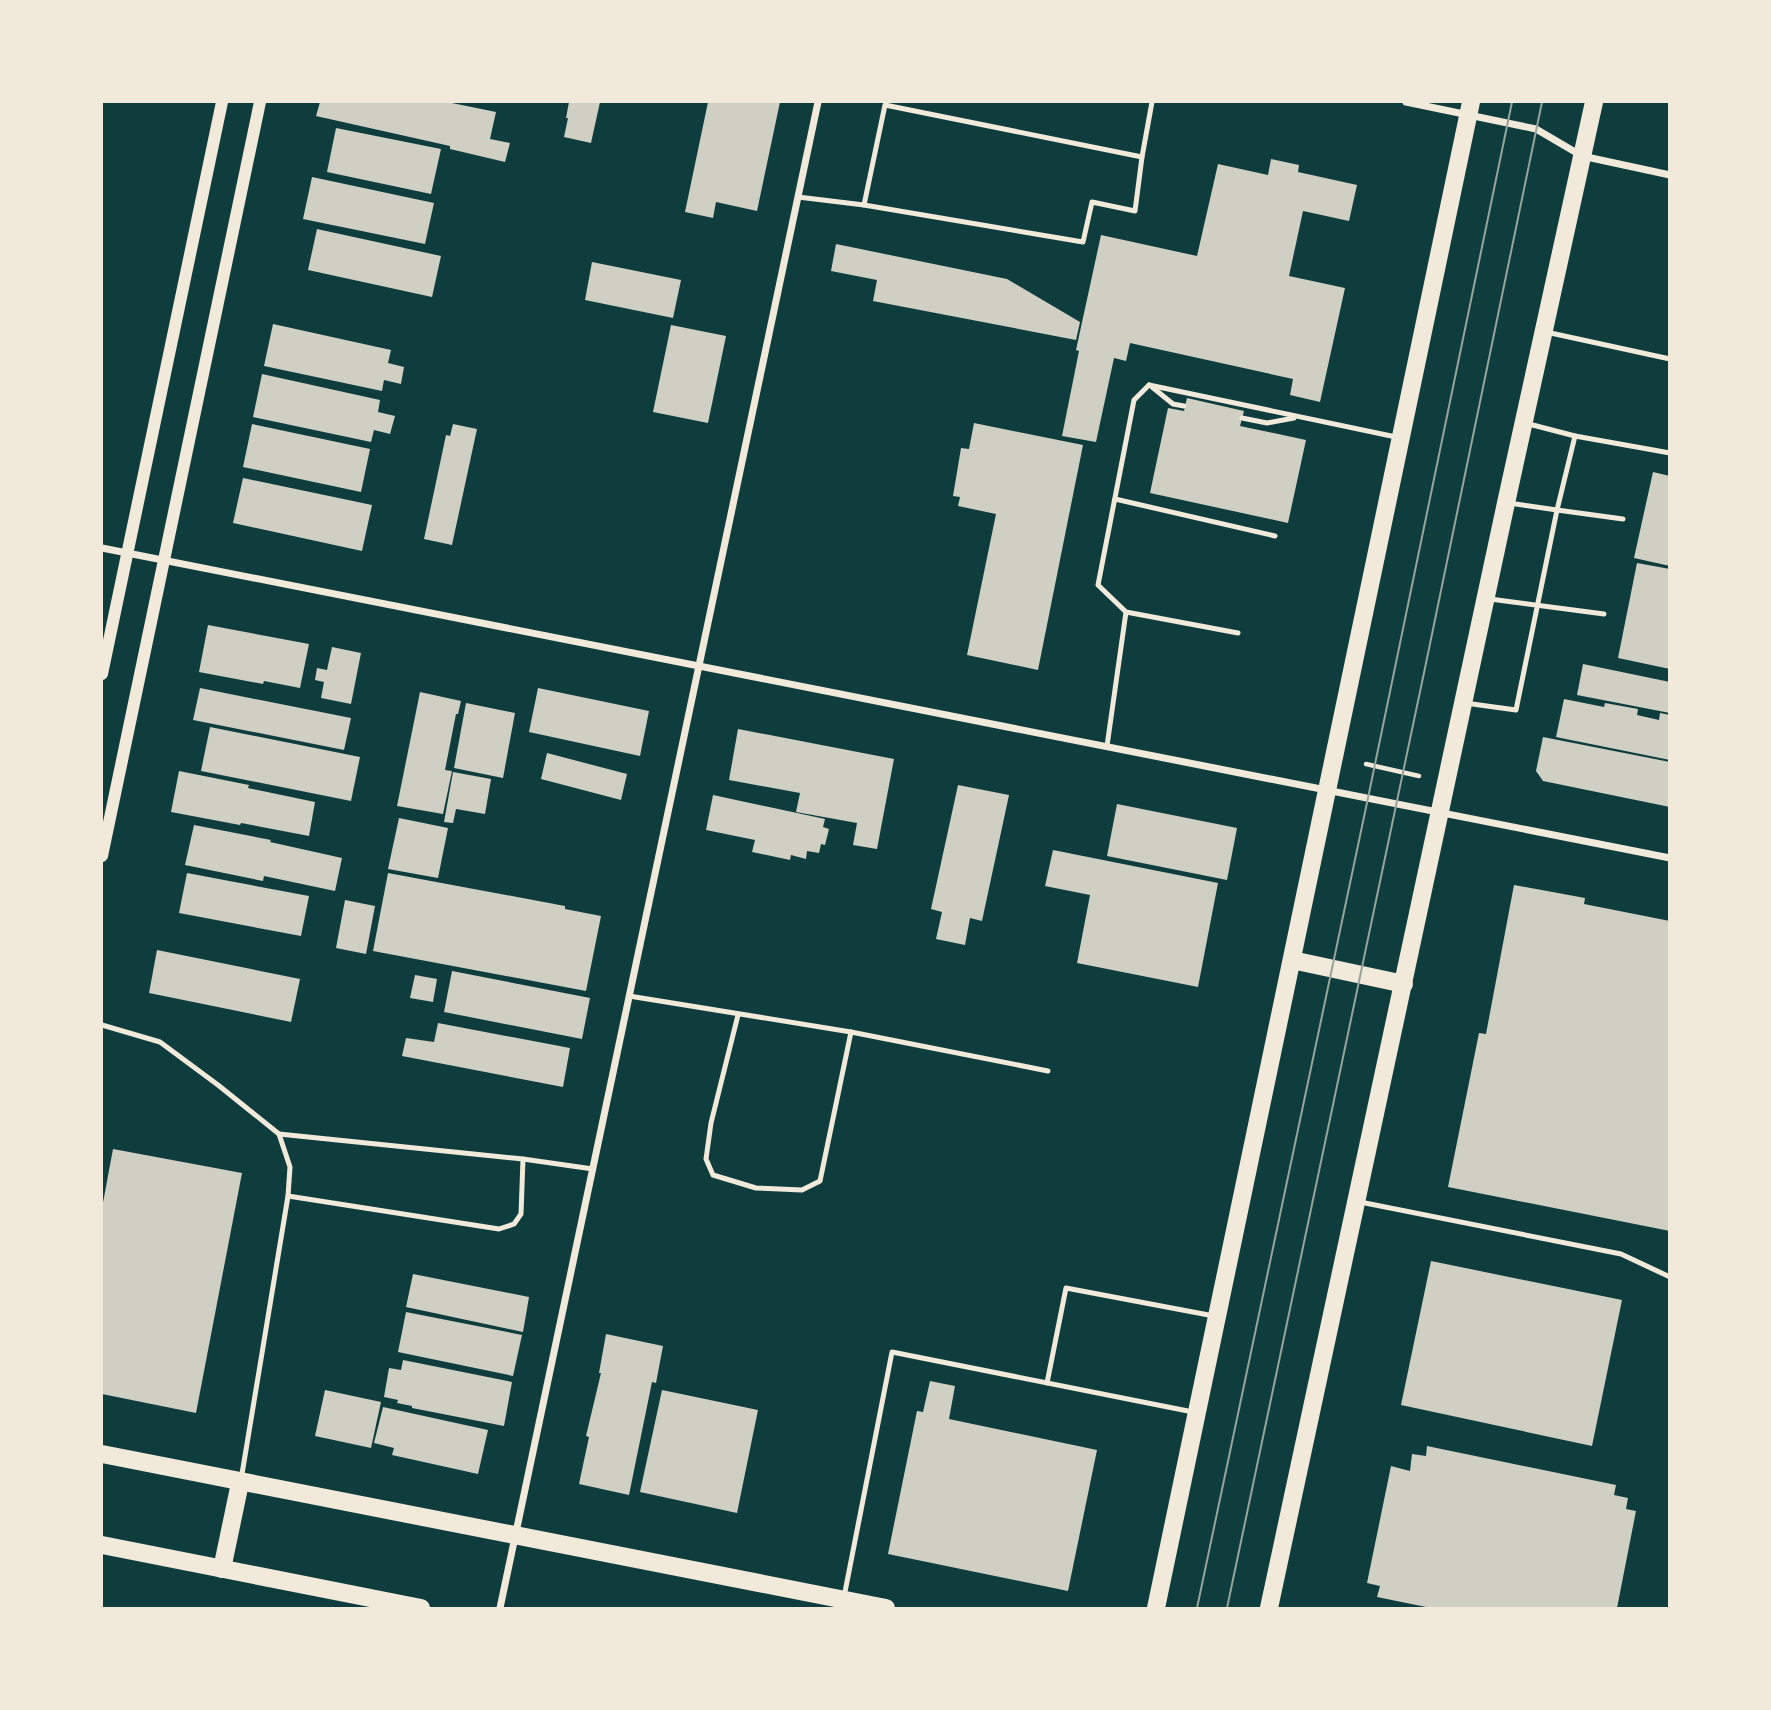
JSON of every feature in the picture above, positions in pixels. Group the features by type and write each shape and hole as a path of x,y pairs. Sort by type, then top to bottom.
{"main road":[{"path":"1270,1608 1523,422 1594,102"},
{"path":"1156,1608 1470,108"},
{"path":"1292,960 1404,984"},
{"path":"102,1454 864,1606 886,1608"},
{"path":"222,1569 240,1483"},
{"path":"102,1545 421,1608"}],"street":[{"path":"102,674 222,102"},
{"path":"102,856 260,102"},
{"path":"500,1608 818,102"},
{"path":"1406,102 1470,108 1536,129 1582,156 1670,175"},
{"path":"102,548 1670,858"}],"lane":[{"path":"798,197 864,205 1083,242 1092,202 1135,211 1152,102"},
{"path":"864,205 886,105 1142,157"},
{"path":"1544,331 1670,359"},
{"path":"1149,385 1401,438"},
{"path":"1149,385 1173,404 1184,406"},
{"path":"1149,385 1135,400 1098,585 1126,612 1238,633"},
{"path":"1242,418 1267,424 1298,417"},
{"path":"1523,422 1575,436 1670,453"},
{"path":"1464,703 1516,710 1536,605 1575,436"},
{"path":"1115,499 1275,536"},
{"path":"1506,503 1622,519"},
{"path":"1486,598 1604,614"},
{"path":"1107,746 1126,612"},
{"path":"629,996 851,1032 1048,1071"},
{"path":"738,1015 711,1123 706,1159 713,1175 756,1188 802,1189 820,1181 851,1032"},
{"path":"102,1026 160,1042 218,1085 279,1135 290,1167 288,1196 240,1483"},
{"path":"279,1135 523,1159 593,1169"},
{"path":"288,1196 499,1229 514,1224 521,1214 523,1159"},
{"path":"1357,1201 1621,1254 1670,1277"},
{"path":"1047,1383 1066,1287 1217,1317"},
{"path":"844,1600 892,1352 1197,1413"}],"path":[{"path":"1366,764 1419,776"}],"building":[{"path":"320,102 447,102 496,112 490,139 510,143 505,162 450,149 450,146 316,116"},
{"path":"569,102 600,102 591,143 564,137"},
{"path":"708,102 780,102 757,211 716,202 713,218 685,212"},
{"path":"336,128 441,149 431,194 327,172"},
{"path":"1271,159 1299,165 1298,172 1357,185 1349,221 1303,211 1289,276 1345,288 1320,402 1290,395 1293,379 1130,343 1126,361 1114,358 1096,442 1062,436 1079,351 1076,350 1101,235 1197,256 1218,164 1268,175"},
{"path":"312,177 434,203 425,244 303,219"},
{"path":"317,229 441,256 432,297 308,270"},
{"path":"836,244 1007,279 1080,322 1076,340 873,301 877,280 831,271"},
{"path":"592,262 681,280 673,318 585,300"},
{"path":"273,324 391,350 388,363 404,367 401,384 384,380 382,391 264,366"},
{"path":"671,325 726,336 708,423 653,412"},
{"path":"262,374 380,400 378,412 395,416 390,434 374,430 371,442 253,417"},
{"path":"1187,398 1244,411 1240,426 1306,440 1288,523 1150,493 1168,408 1184,411"},
{"path":"974,423 1083,445 1038,670 967,655 996,514 958,506 960,497 953,496 961,448 969,449"},
{"path":"252,424 370,449 361,492 243,467"},
{"path":"453,424 477,429 452,545 424,539 446,435 450,436"},
{"path":"1653,472 1670,476 1670,566 1634,558"},
{"path":"243,478 372,505 362,551 233,523"},
{"path":"1637,563 1670,569 1670,669 1618,658"},
{"path":"208,625 309,644 300,688 199,672"},
{"path":"332,647 361,653 351,704 321,698 324,682 315,680 317,668 327,670"},
{"path":"1583,664 1670,682 1670,713 1577,695"},
{"path":"200,688 351,718 344,750 193,720"},
{"path":"538,688 649,711 640,756 529,732"},
{"path":"420,692 461,701 445,770 452,771 443,814 397,806"},
{"path":"1564,699 1604,707 1605,703 1638,709 1637,715 1659,720 1660,713 1670,715 1670,760 1556,737"},
{"path":"466,703 515,713 503,778 454,768"},
{"path":"210,727 360,757 351,801 201,771"},
{"path":"738,729 894,759 877,849 853,845 857,823 796,812 800,793 729,780"},
{"path":"1543,737 1670,762 1670,807 1543,781 1536,771"},
{"path":"547,753 627,774 621,800 541,779"},
{"path":"179,771 315,802 309,836 171,812"},
{"path":"453,772 491,779 485,814 456,809 453,823 444,822"},
{"path":"958,785 1009,795 982,921 970,918 965,945 936,939 942,912 931,909"},
{"path":"713,795 825,819 823,827 829,829 825,845 821,844 819,853 807,851 806,859 791,855 790,860 752,852 755,840 706,830"},
{"path":"1117,804 1237,828 1227,880 1107,856"},
{"path":"399,818 448,828 438,878 388,869"},
{"path":"194,825 271,840 270,842 342,858 335,891 264,876 263,881 185,865"},
{"path":"1053,850 1218,883 1198,987 1077,963 1090,895 1045,886"},
{"path":"187,873 309,896 301,936 179,913"},
{"path":"388,873 565,906 565,909 601,916 586,991 373,951"},
{"path":"1514,885 1585,898 1584,904 1670,921 1670,1231 1448,1187 1479,1033 1486,1034"},
{"path":"345,900 375,906 366,954 336,948"},
{"path":"157,950 300,979 291,1022 149,993"},
{"path":"452,971 590,998 582,1039 444,1012"},
{"path":"415,975 437,979 433,1002 410,998"},
{"path":"438,1023 570,1048 563,1087 402,1056 406,1038 434,1042"},
{"path":"113,1149 242,1173 196,1413 102,1394 102,1208"},
{"path":"1431,1261 1622,1300 1592,1446 1401,1405"},
{"path":"413,1274 529,1297 523,1332 406,1307"},
{"path":"406,1312 522,1335 513,1376 398,1352"},
{"path":"606,1334 663,1346 656,1383 652,1382 629,1495 579,1484"},
{"path":"403,1360 512,1382 504,1426 412,1408 397,1403 398,1400 384,1397 389,1368 401,1370"},
{"path":"930,1381 955,1386 949,1419 1097,1450 1068,1591 888,1554 917,1411 923,1412"},
{"path":"325,1390 381,1402 371,1448 315,1436"},
{"path":"662,1390 758,1410 737,1513 640,1492"},
{"path":"383,1407 488,1430 478,1474 392,1455 394,1448 374,1443"},
{"path":"1427,1446 1616,1485 1614,1495 1628,1498 1626,1509 1636,1511 1617,1608 1431,1608 1377,1597 1380,1586 1367,1583 1391,1466 1410,1471 1412,1454 1426,1456"}],"tram line":[{"path":"1197,1608 1512,102"},
{"path":"1227,1608 1542,102"}]}
